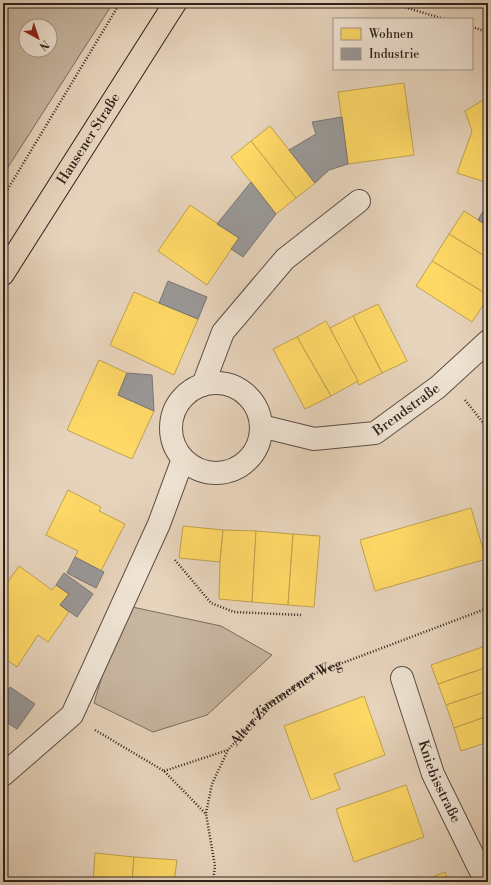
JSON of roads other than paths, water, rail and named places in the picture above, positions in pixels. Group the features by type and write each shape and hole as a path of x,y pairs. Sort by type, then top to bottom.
{"main road":[{"name":"Hausener Straße","path":"3,274 175,3"}],"street":[{"path":"203,385 223,332 285,259 359,202"},
{"name":"Brendstraße","path":"261,426 314,440 374,433 438,387 488,341"},
{"path":"217,383 230,385 242,391 252,401 259,413 261,426 259,442 252,456 240,466 226,472 210,473 195,469 183,459 176,449 171,436 171,423 174,410 181,399 191,390 203,385 217,383"},
{"path":"3,775 72,716 155,534 183,459"},
{"name":"Kniebisstraße","path":"402,678 433,774 486,882"}]}
